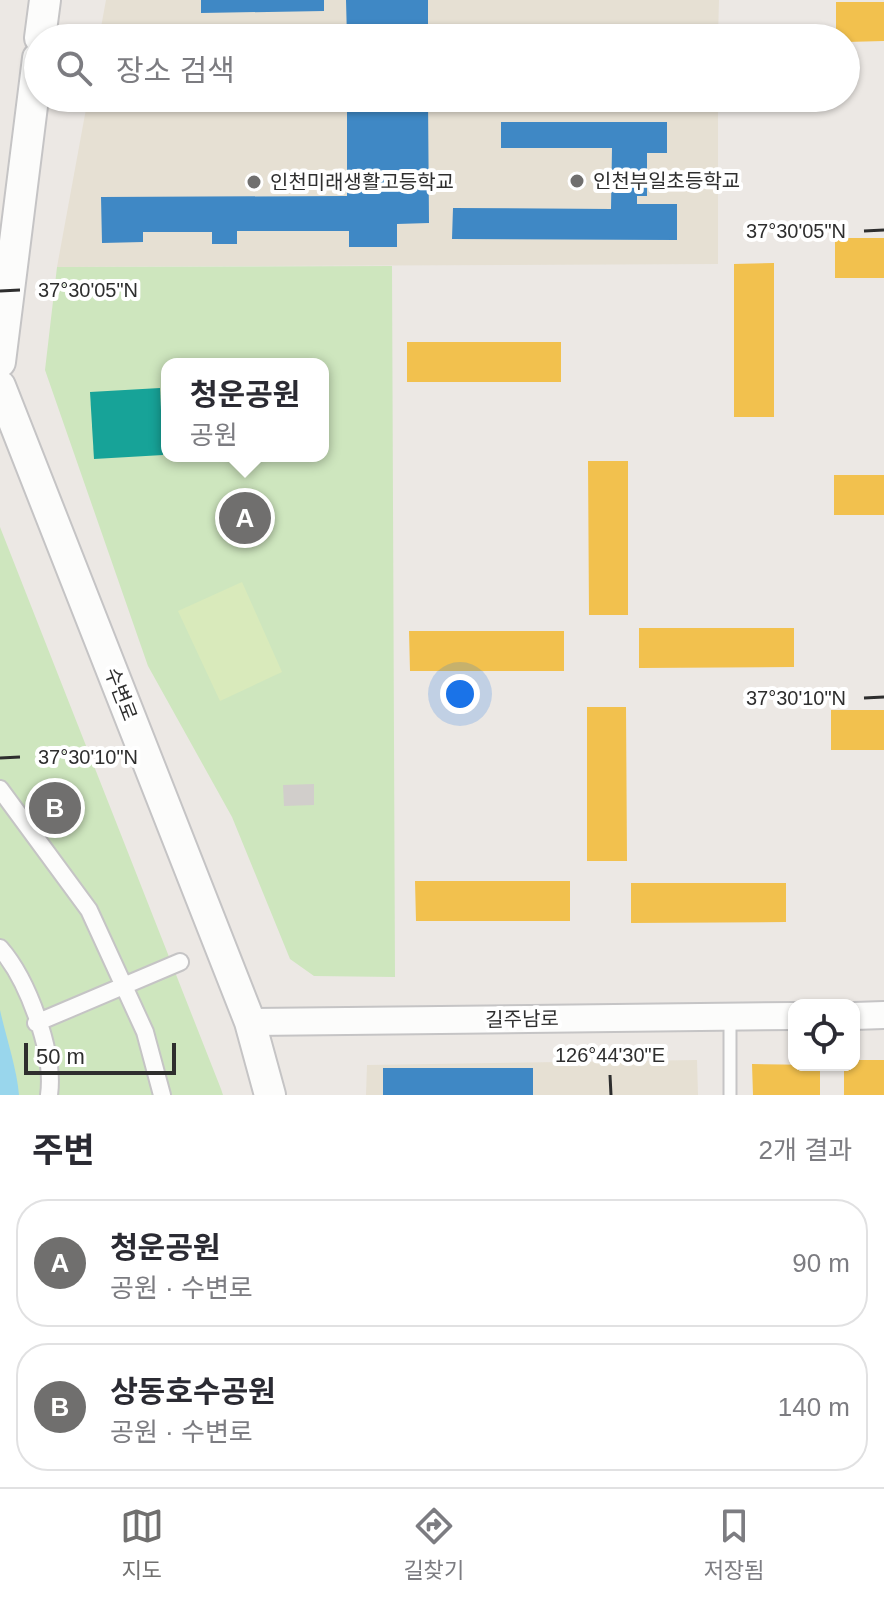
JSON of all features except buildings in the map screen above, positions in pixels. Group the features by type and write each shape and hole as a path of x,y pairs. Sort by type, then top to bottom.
{"main road":[{"path":"42,24 45,0"},
{"path":"0,362 31,112"},
{"name":"수변로","path":"0,386 250,1022 270,1095"}],"street":[{"path":"0,789 89,910 145,1032 162,1095"},
{"path":"0,948 19,972 50,1069 49,1095"},
{"path":"36,1023 180,962"},
{"path":"860,1016 884,1015"},
{"name":"길주남로","path":"250,1022 788,1016"}],"lane":[{"path":"730,1017 730,1095"}],"shaded area":[{"path":"106,0 719,0 718,24 102,24"},
{"path":"85,112 718,112 718,264 57,267"},
{"path":"697,1060 698,1095 366,1095 367,1065"}],"green space":[{"path":"392,266 395,977 314,976 290,959 232,817 148,666 45,370 57,267"},
{"path":"0,527 221,1089 223,1095 0,1095"},
{"path":"242,582 282,672 220,701 178,611"}],"water":[{"path":"0,1010 14,1064 19,1095 0,1095"}],"place":[{"name":"인천부일초등학교","path":"577,181"},
{"name":"인천미래생활고등학교","path":"254,182"},
{"name":"청운공원","path":"245,518"},
{"name":"상동호수공원","path":"55,808"}]}
